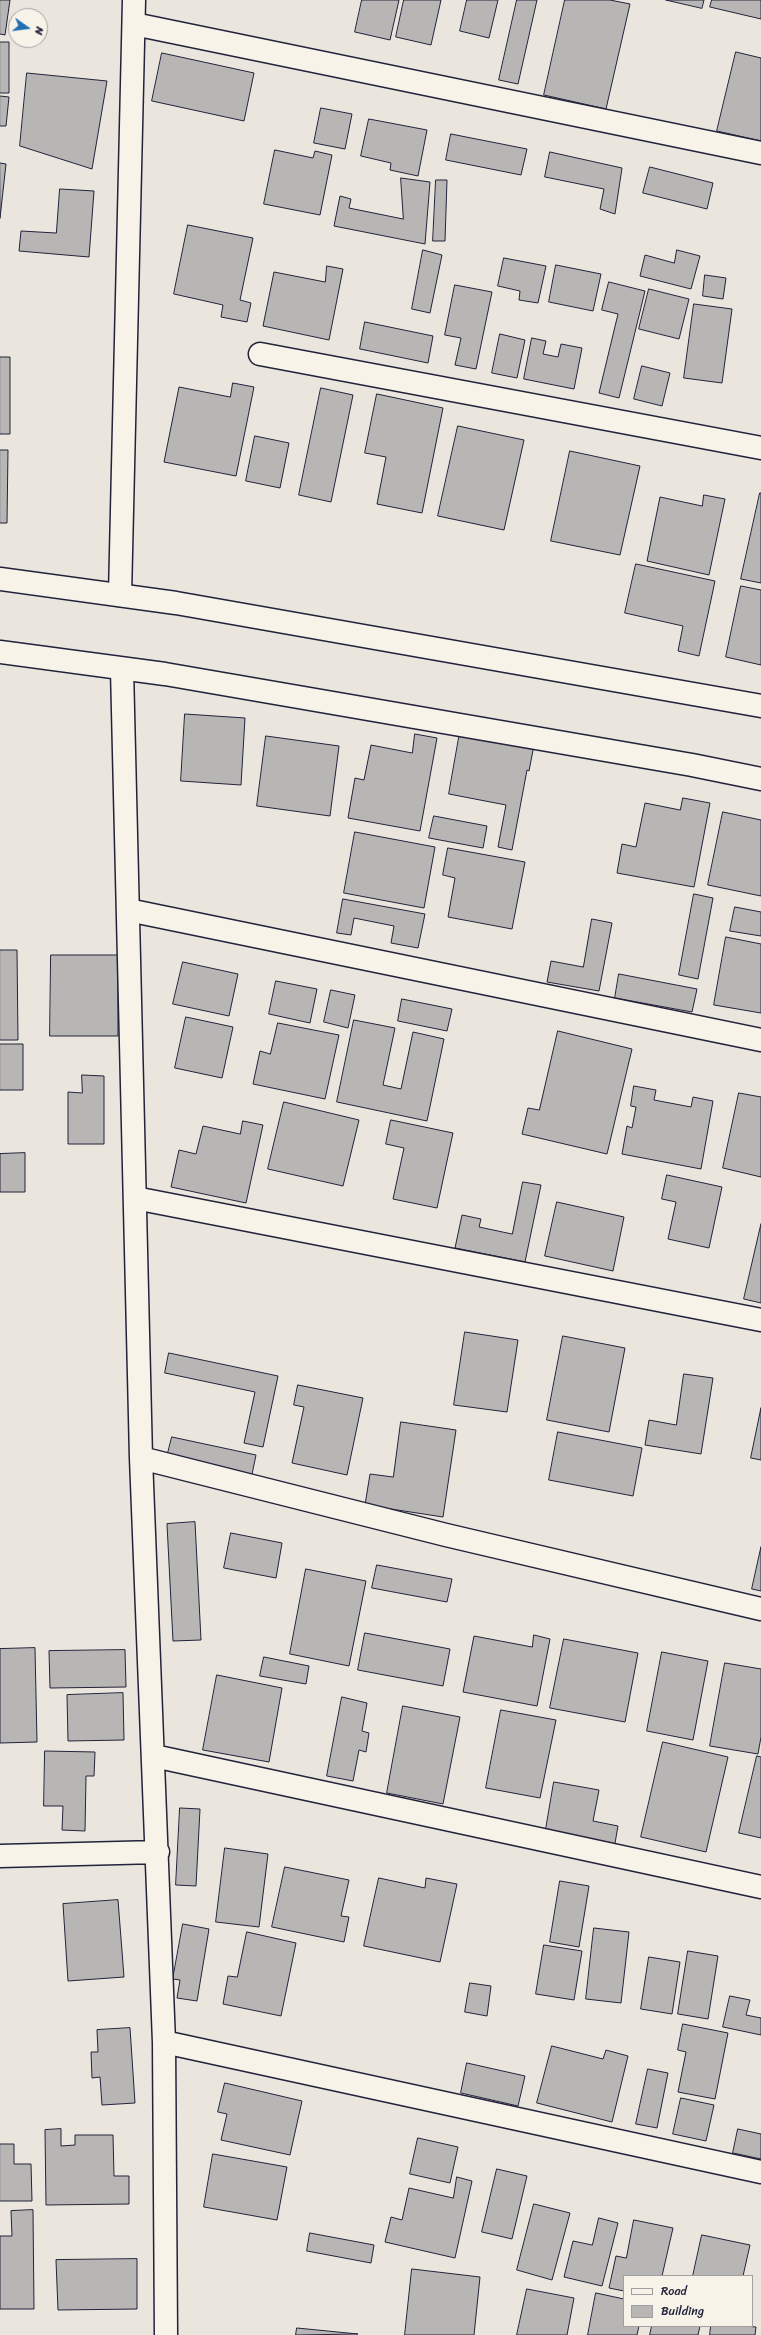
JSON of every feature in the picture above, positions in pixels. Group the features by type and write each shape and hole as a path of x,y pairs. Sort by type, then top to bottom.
{"street":[{"path":"120,595 134,0"},
{"path":"134,24 761,153"},
{"path":"260,354 761,448"},
{"path":"0,579 176,603 761,706"},
{"path":"0,652 122,669 614,752 761,779"},
{"path":"122,669 141,1458 158,1852 164,2042 166,2335"},
{"path":"128,910 761,1040"},
{"path":"135,1198 761,1320"},
{"path":"141,1458 446,1535 761,1609"},
{"path":"154,1756 761,1887"},
{"path":"0,1856 158,1852"},
{"path":"164,2042 761,2172"}],"building":[{"path":"0,0 10,0 5,35 0,34"},
{"path":"362,0 399,0 390,40 355,32"},
{"path":"404,0 441,0 431,45 396,37"},
{"path":"467,0 498,0 489,38 460,31"},
{"path":"517,0 537,0 518,84 499,80"},
{"path":"565,0 610,0 630,4 606,109 544,95"},
{"path":"666,0 704,0 702,8"},
{"path":"712,0 761,0 761,19 710,7"},
{"path":"0,42 8,42 9,93 0,93"},
{"path":"736,52 761,58 761,141 717,131"},
{"path":"162,53 254,73 244,121 152,101"},
{"path":"27,73 107,81 92,169 20,146"},
{"path":"0,96 9,97 6,126 0,126"},
{"path":"321,108 352,114 345,149 314,143"},
{"path":"369,119 427,130 418,176 390,170 391,163 361,156"},
{"path":"451,134 527,149 521,175 446,160"},
{"path":"275,150 313,158 315,151 332,155 320,215 264,204"},
{"path":"550,152 622,168 615,214 600,209 604,189 545,177"},
{"path":"0,163 6,164 0,218"},
{"path":"650,167 713,183 707,209 643,193"},
{"path":"401,178 430,182 425,244 334,226 340,196 351,199 349,208 403,219"},
{"path":"436,180 447,180 445,241 433,241"},
{"path":"60,189 94,191 89,257 19,251 21,231 56,233"},
{"path":"188,225 253,238 240,300 251,303 247,322 221,317 223,305 174,294"},
{"path":"423,250 442,255 430,313 412,309"},
{"path":"677,250 700,256 691,289 640,276 645,255 674,263"},
{"path":"504,258 546,266 538,303 519,300 520,291 498,286"},
{"path":"556,265 601,274 593,311 549,302"},
{"path":"327,266 343,269 329,340 263,326 274,272 325,282"},
{"path":"705,275 726,278 723,299 703,296"},
{"path":"609,282 645,291 619,398 599,393 618,314 602,310"},
{"path":"455,285 492,292 476,369 455,365 461,338 445,335"},
{"path":"649,289 689,299 679,339 639,329"},
{"path":"694,304 732,309 722,383 684,378"},
{"path":"365,322 433,336 428,363 360,349"},
{"path":"500,334 525,340 517,378 492,373"},
{"path":"532,338 546,341 543,354 558,357 561,344 582,348 574,389 524,379"},
{"path":"0,357 10,357 10,434 0,434"},
{"path":"642,366 670,373 662,406 634,399"},
{"path":"233,383 254,387 236,476 164,462 179,387 230,397"},
{"path":"321,388 353,395 331,502 299,495"},
{"path":"377,394 443,408 422,513 377,504 386,457 365,453"},
{"path":"458,426 524,440 504,530 438,516"},
{"path":"255,436 289,443 280,488 246,481"},
{"path":"0,450 8,450 7,523 0,523"},
{"path":"570,451 640,466 620,555 551,541"},
{"path":"761,493 761,583 741,579"},
{"path":"704,495 725,499 709,575 647,561 660,497 702,506"},
{"path":"636,564 715,581 699,656 678,651 683,626 625,613"},
{"path":"741,586 761,590 761,665 726,657"},
{"path":"185,714 245,718 241,785 181,781"},
{"path":"460,732 534,745 529,771 527,770 512,850 498,847 506,805 449,794"},
{"path":"415,734 437,738 420,831 348,818 355,778 364,780 371,745 412,753"},
{"path":"266,736 339,746 330,816 257,806"},
{"path":"683,798 710,803 694,887 617,873 622,844 636,847 645,803 680,810"},
{"path":"723,812 761,820 761,896 708,885"},
{"path":"434,816 487,826 483,848 429,838"},
{"path":"355,832 435,847 424,908 344,893"},
{"path":"448,848 525,862 512,929 448,917 455,878 443,875"},
{"path":"694,894 713,898 698,979 679,975"},
{"path":"343,899 425,914 418,948 391,943 394,926 354,918 351,935 337,933"},
{"path":"735,907 761,912 761,936 730,931"},
{"path":"592,919 612,923 599,991 547,982 551,961 583,967"},
{"path":"726,937 761,944 761,1013 714,1005"},
{"path":"0,950 17,950 18,1040 0,1040"},
{"path":"51,955 118,955 118,1036 50,1036"},
{"path":"183,962 238,974 229,1016 173,1004"},
{"path":"619,974 697,989 692,1012 615,998"},
{"path":"276,981 317,989 310,1023 269,1014"},
{"path":"331,990 355,995 348,1028 324,1022"},
{"path":"402,999 452,1009 447,1031 398,1021"},
{"path":"186,1017 233,1027 222,1078 175,1068"},
{"path":"354,1020 395,1028 383,1085 401,1089 413,1032 444,1039 427,1121 337,1102"},
{"path":"278,1023 339,1035 325,1099 253,1084 260,1051 270,1054"},
{"path":"558,1031 632,1049 607,1154 522,1134 528,1108 539,1110"},
{"path":"0,1044 23,1044 23,1090 0,1090"},
{"path":"82,1075 104,1076 104,1144 68,1144 68,1092 82,1093"},
{"path":"634,1086 656,1090 654,1100 691,1107 693,1097 713,1101 701,1169 622,1154 627,1126 632,1128 636,1107 631,1106"},
{"path":"739,1093 761,1097 761,1177 723,1168"},
{"path":"284,1102 359,1120 343,1186 268,1169"},
{"path":"391,1120 453,1133 437,1208 393,1199 404,1148 386,1144"},
{"path":"243,1121 263,1125 246,1203 171,1187 179,1150 196,1154 203,1126 240,1134"},
{"path":"25,1153 25,1192 0,1192 0,1154"},
{"path":"667,1175 722,1187 709,1248 668,1239 676,1202 662,1199"},
{"path":"523,1182 541,1185 525,1262 455,1248 462,1215 481,1219 479,1227 512,1234"},
{"path":"557,1202 624,1217 613,1271 545,1256"},
{"path":"761,1224 761,1303 744,1299"},
{"path":"465,1332 518,1340 507,1412 454,1405"},
{"path":"563,1336 625,1348 609,1432 547,1420"},
{"path":"169,1353 278,1376 263,1447 244,1443 255,1392 165,1373"},
{"path":"684,1374 713,1378 701,1454 645,1445 649,1420 676,1425"},
{"path":"298,1385 363,1398 347,1475 292,1463 304,1407 294,1405"},
{"path":"761,1408 761,1460 751,1458"},
{"path":"401,1422 456,1430 443,1517 365,1505 370,1474 393,1477"},
{"path":"558,1432 642,1448 633,1496 549,1480"},
{"path":"172,1437 256,1455 251,1479 166,1461"},
{"path":"195,1522 201,1640 173,1641 167,1524"},
{"path":"231,1533 282,1543 276,1578 224,1568"},
{"path":"761,1547 761,1591 752,1589"},
{"path":"377,1565 452,1579 447,1602 372,1588"},
{"path":"306,1569 366,1581 349,1666 290,1654"},
{"path":"365,1633 450,1649 443,1686 358,1670"},
{"path":"534,1635 550,1639 537,1706 463,1692 474,1636 532,1647"},
{"path":"564,1639 638,1653 625,1722 550,1708"},
{"path":"35,1648 37,1742 0,1743 0,1649"},
{"path":"125,1650 126,1687 50,1688 49,1651"},
{"path":"662,1652 708,1661 693,1740 647,1731"},
{"path":"264,1657 309,1666 306,1684 260,1676"},
{"path":"725,1663 761,1669 761,1737 758,1754 710,1746"},
{"path":"217,1675 282,1688 269,1762 203,1750"},
{"path":"123,1693 124,1740 68,1741 67,1695"},
{"path":"342,1697 367,1703 362,1731 369,1733 366,1752 359,1750 353,1781 327,1776"},
{"path":"403,1706 460,1717 443,1804 387,1793"},
{"path":"501,1710 556,1720 540,1798 486,1788"},
{"path":"663,1742 728,1757 706,1852 641,1837"},
{"path":"45,1751 95,1752 94,1776 86,1776 85,1831 62,1830 63,1806 44,1806"},
{"path":"757,1756 761,1757 761,1838 739,1833"},
{"path":"554,1782 599,1790 593,1821 618,1826 614,1849 545,1835"},
{"path":"180,1808 200,1809 196,1886 176,1885"},
{"path":"225,1848 268,1854 259,1927 216,1922"},
{"path":"285,1867 349,1880 341,1916 349,1917 344,1942 272,1927"},
{"path":"379,1878 425,1888 426,1878 457,1884 440,1962 364,1946"},
{"path":"560,1881 589,1886 579,1947 550,1942"},
{"path":"118,1900 124,1977 68,1981 63,1904"},
{"path":"183,1924 209,1929 197,2001 177,1998 180,1980 173,1979"},
{"path":"594,1928 629,1932 621,2003 586,1999"},
{"path":"247,1932 296,1943 281,2016 223,2004 228,1976 237,1977"},
{"path":"544,1945 582,1951 574,2000 536,1994"},
{"path":"688,1951 718,1956 708,2019 678,2014"},
{"path":"649,1957 680,1962 672,2014 641,2009"},
{"path":"470,1983 491,1986 487,2016 465,2012"},
{"path":"730,1996 750,2000 746,2015 761,2018 761,2035 723,2027"},
{"path":"683,2024 728,2033 715,2099 678,2092 686,2052 678,2050"},
{"path":"130,2028 135,2103 102,2105 100,2077 92,2078 91,2052 98,2052 97,2030"},
{"path":"552,2046 603,2059 606,2050 628,2056 612,2122 537,2103"},
{"path":"467,2063 525,2076 518,2106 461,2093"},
{"path":"648,2069 668,2073 657,2128 636,2124"},
{"path":"225,2083 302,2101 290,2155 221,2140 227,2114 218,2112"},
{"path":"681,2098 714,2105 706,2141 673,2134"},
{"path":"61,2129 61,2146 75,2145 75,2135 113,2135 114,2176 129,2176 129,2204 46,2205 45,2130"},
{"path":"738,2129 761,2134 761,2159 733,2153"},
{"path":"418,2138 458,2147 450,2183 410,2174"},
{"path":"0,2144 14,2144 14,2164 31,2164 32,2201 0,2201"},
{"path":"213,2154 287,2167 277,2220 204,2207"},
{"path":"497,2169 527,2176 512,2239 482,2232"},
{"path":"457,2177 472,2181 455,2258 385,2242 391,2217 402,2220 409,2188 453,2198"},
{"path":"534,2204 570,2213 552,2280 517,2270"},
{"path":"33,2210 34,2309 0,2309 0,2236 12,2236 11,2211"},
{"path":"599,2218 618,2223 602,2286 564,2277 573,2241 592,2245"},
{"path":"634,2220 673,2228 662,2275 623,2275 623,2291 609,2288 616,2256 626,2258"},
{"path":"310,2233 374,2245 371,2263 307,2251"},
{"path":"702,2235 750,2245 743,2275 693,2275"},
{"path":"137,2259 137,2309 58,2310 56,2260"},
{"path":"412,2269 480,2277 474,2335 405,2335"},
{"path":"527,2289 574,2298 567,2335 517,2335"},
{"path":"596,2293 623,2299 623,2327 639,2327 637,2335 588,2335"},
{"path":"652,2327 700,2327 698,2335 650,2335"},
{"path":"711,2327 756,2327 755,2335 710,2335"},
{"path":"297,2328 358,2334 296,2335"}]}
